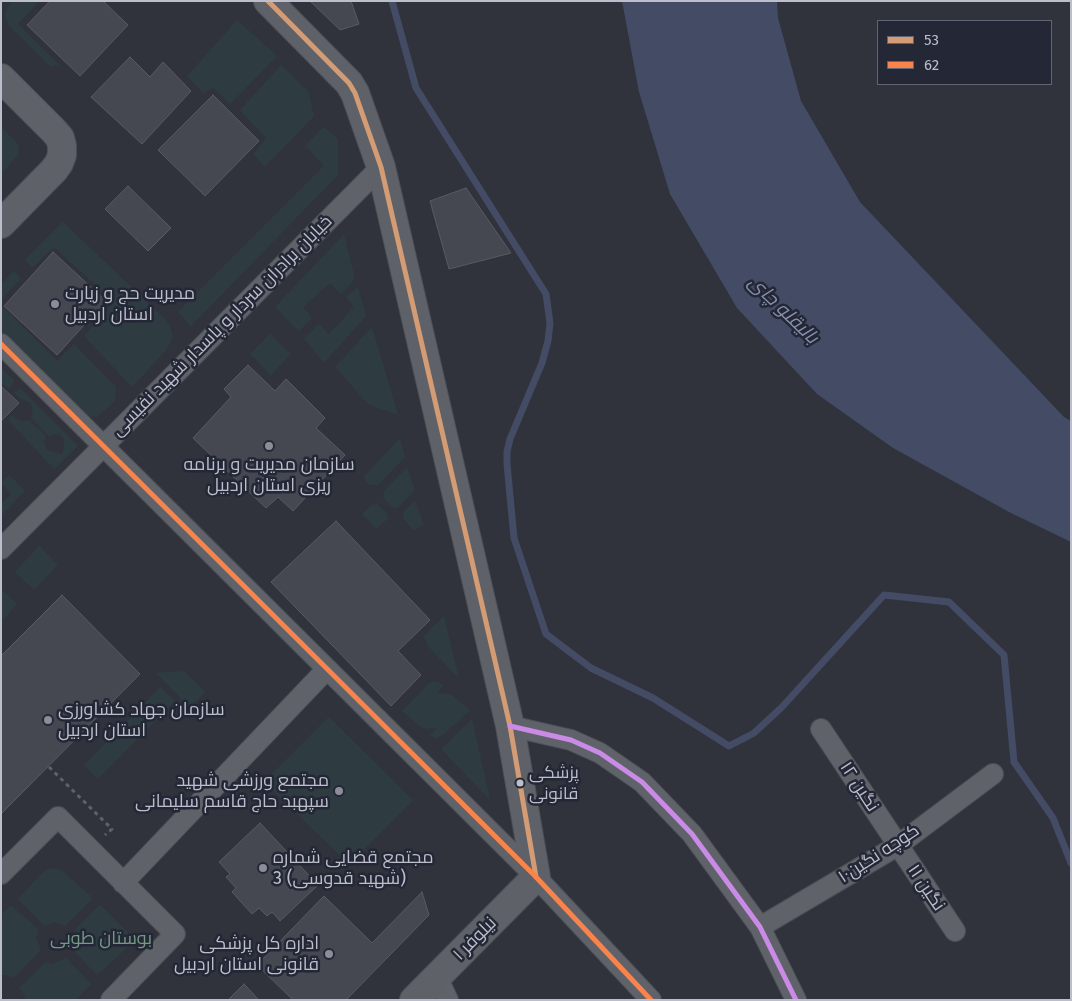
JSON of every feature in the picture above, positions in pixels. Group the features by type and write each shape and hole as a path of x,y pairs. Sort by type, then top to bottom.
{"street":[{"path":"268,1 348,83 355,93 380,167 510,726 536,877"},
{"path":"1,78 60,138 62,155 60,163 54,170 1,224"},
{"name":"خیابان برادران سردار و پاسدار شهید نفیسی","path":"1,549 380,167"},
{"path":"1,344 536,877 651,1000"},
{"path":"123,883 327,669"},
{"path":"510,726 571,740 600,753 642,782 692,834 760,927 796,1000"},
{"name":"نگین ۱۲","path":"820,729 897,846"},
{"name":"کوچه نگین۱۰","path":"760,927 897,846 993,774"},
{"path":"1,874 58,817 175,934 110,1000"},
{"name":"نگین ۱۱","path":"897,846 955,931"},
{"name":"نیلوفر ۱","path":"414,1000 442,988 536,877"}],"path":[{"path":"48,767 112,829 90,849"}],"green space":[{"path":"13,1 39,1 18,24 59,65 51,67 9,26 5,16 6,10"},
{"path":"237,20 277,56 230,104 213,87 204,94 187,76"},
{"path":"281,65 308,91 314,116 265,167 253,154 266,138 240,110"},
{"path":"1,127 16,142 19,147 19,154 1,174"},
{"path":"324,127 338,139 338,175 191,326 178,312 324,166 305,146"},
{"path":"63,222 164,318 170,327 173,337 167,349 132,387 84,336 114,302 54,247 32,268 25,260"},
{"path":"344,234 355,279 341,294 330,283 303,307 312,318 299,331 275,307"},
{"path":"14,271 21,278 1,300 1,284"},
{"path":"358,287 366,316 324,363 304,339 319,324 329,334 354,307 346,297"},
{"path":"1,305 57,361 74,344 116,387 115,401 97,417 87,416 1,331"},
{"path":"372,327 398,415 368,404 335,367"},
{"path":"270,334 291,354 271,375 250,354"},
{"path":"1,368 15,381 9,389 1,381"},
{"path":"20,388 78,446 54,469 8,420 12,415 22,421 29,420 46,436 44,442 47,450 62,454 64,439 58,433 49,436 31,418 33,412 31,403 14,393"},
{"path":"400,438 405,457 378,485 369,485 363,477"},
{"path":"407,467 415,490 397,508 393,508 383,498 384,491"},
{"path":"9,475 25,491 1,516 1,504 11,494 1,483"},
{"path":"415,501 424,525 413,530 403,518 404,511"},
{"path":"377,504 387,514 388,519 376,529 362,514 371,505"},
{"path":"39,546 58,565 34,590 15,572"},
{"path":"1,589 17,604 1,622"},
{"path":"444,616 459,679 427,645 424,636"},
{"path":"184,671 205,692 190,708 156,673"},
{"path":"435,681 444,685 437,693 451,694 470,710 444,734 436,738 429,736 438,727 426,729 421,727 402,711 429,683"},
{"path":"160,687 175,701 98,779 84,765"},
{"name":"مجتمع ورزشی شهید سپهبد حاج قاسم سلیمانی","path":"329,717 413,800 349,864 264,782"},
{"path":"472,719 490,800 441,749"},
{"name":"بوستان طوبی","path":"47,869 61,870 93,898 65,926 54,922 45,926 18,899 42,873"},
{"name":"بوستان طوبی","path":"11,905 39,930 36,938 41,950 14,978 1,975 1,915"},
{"name":"بوستان طوبی","path":"100,905 130,935 128,947 97,975 74,951 78,944 76,928"},
{"name":"بوستان طوبی","path":"66,958 91,984 75,1000 24,1000 25,996 19,988 46,962 52,964"}],"water":[{"name":"بالیقلو چای","path":"622,1 777,1 778,18 801,101 860,202 1064,417 1071,421 1071,542 1009,512 893,448 817,394 737,308 670,194 639,92"}],"building":[{"path":"50,1 103,1 128,25 80,76 27,25"},
{"path":"310,1 351,1 359,24 340,30"},
{"path":"130,57 150,77 163,62 191,91 142,144 91,97"},
{"path":"213,95 259,141 205,196 158,150"},
{"path":"128,186 171,228 148,251 105,209"},
{"path":"466,188 511,253 449,269 430,201"},
{"name":"مدیریت حج و زیارت استان اردبیل","path":"53,252 106,301 57,355 4,306"},
{"name":"سازمان مدیریت و برنامه ریزی استان اردبیل","path":"248,365 275,391 286,379 325,418 316,428 345,455 293,511 278,497 266,508 193,438 231,397 224,389"},
{"path":"1,386 19,403 1,421"},
{"path":"336,521 430,620 398,651 421,675 391,706 271,582"},
{"name":"سازمان جهاد کشاورزی استان اردبیل","path":"62,595 140,674 1,814 1,656"},
{"name":"مجتمع قضایی شماره 3 (شهید قدوسی)","path":"260,823 318,885 280,921 272,912 267,916 259,908 252,914 232,892 236,888 226,877 230,874 219,862"},
{"name":"اداره کل پزشکی قانونی استان اردبیل","path":"422,892 429,915 346,1000 293,1000 257,965 324,896 372,943"},
{"path":"244,984 259,1000 228,1000"}],"waterway":[{"path":"392,1 416,88 546,294 550,323 548,341 542,363 510,439 507,452 514,538 546,634 591,668 653,698 729,746 754,733 782,707 884,595 949,602 1004,655 1014,762 1053,818 1071,863"}],"transit line":[{"name":"53","path":"268,1 349,83 355,93 381,167 510,726 536,877"},
{"name":"62","path":"1,344 536,877 651,1000"},
{"path":"510,726 571,740 600,753 642,782 692,834 760,927 796,1000"}],"place":[{"name":"مدیریت حج و زیارت استان اردبیل","path":"55,304"},
{"name":"سازمان مدیریت و برنامه ریزی استان اردبیل","path":"269,446"},
{"name":"سازمان جهاد کشاورزی استان اردبیل","path":"48,720"},
{"name":"پزشکی قانونی","path":"520,783"},
{"name":"مجتمع ورزشی شهید سپهبد حاج قاسم سلیمانی","path":"339,791"},
{"name":"مجتمع قضایی شماره 3 (شهید قدوسی)","path":"263,868"},
{"name":"اداره کل پزشکی قانونی استان اردبیل","path":"329,954"}]}
